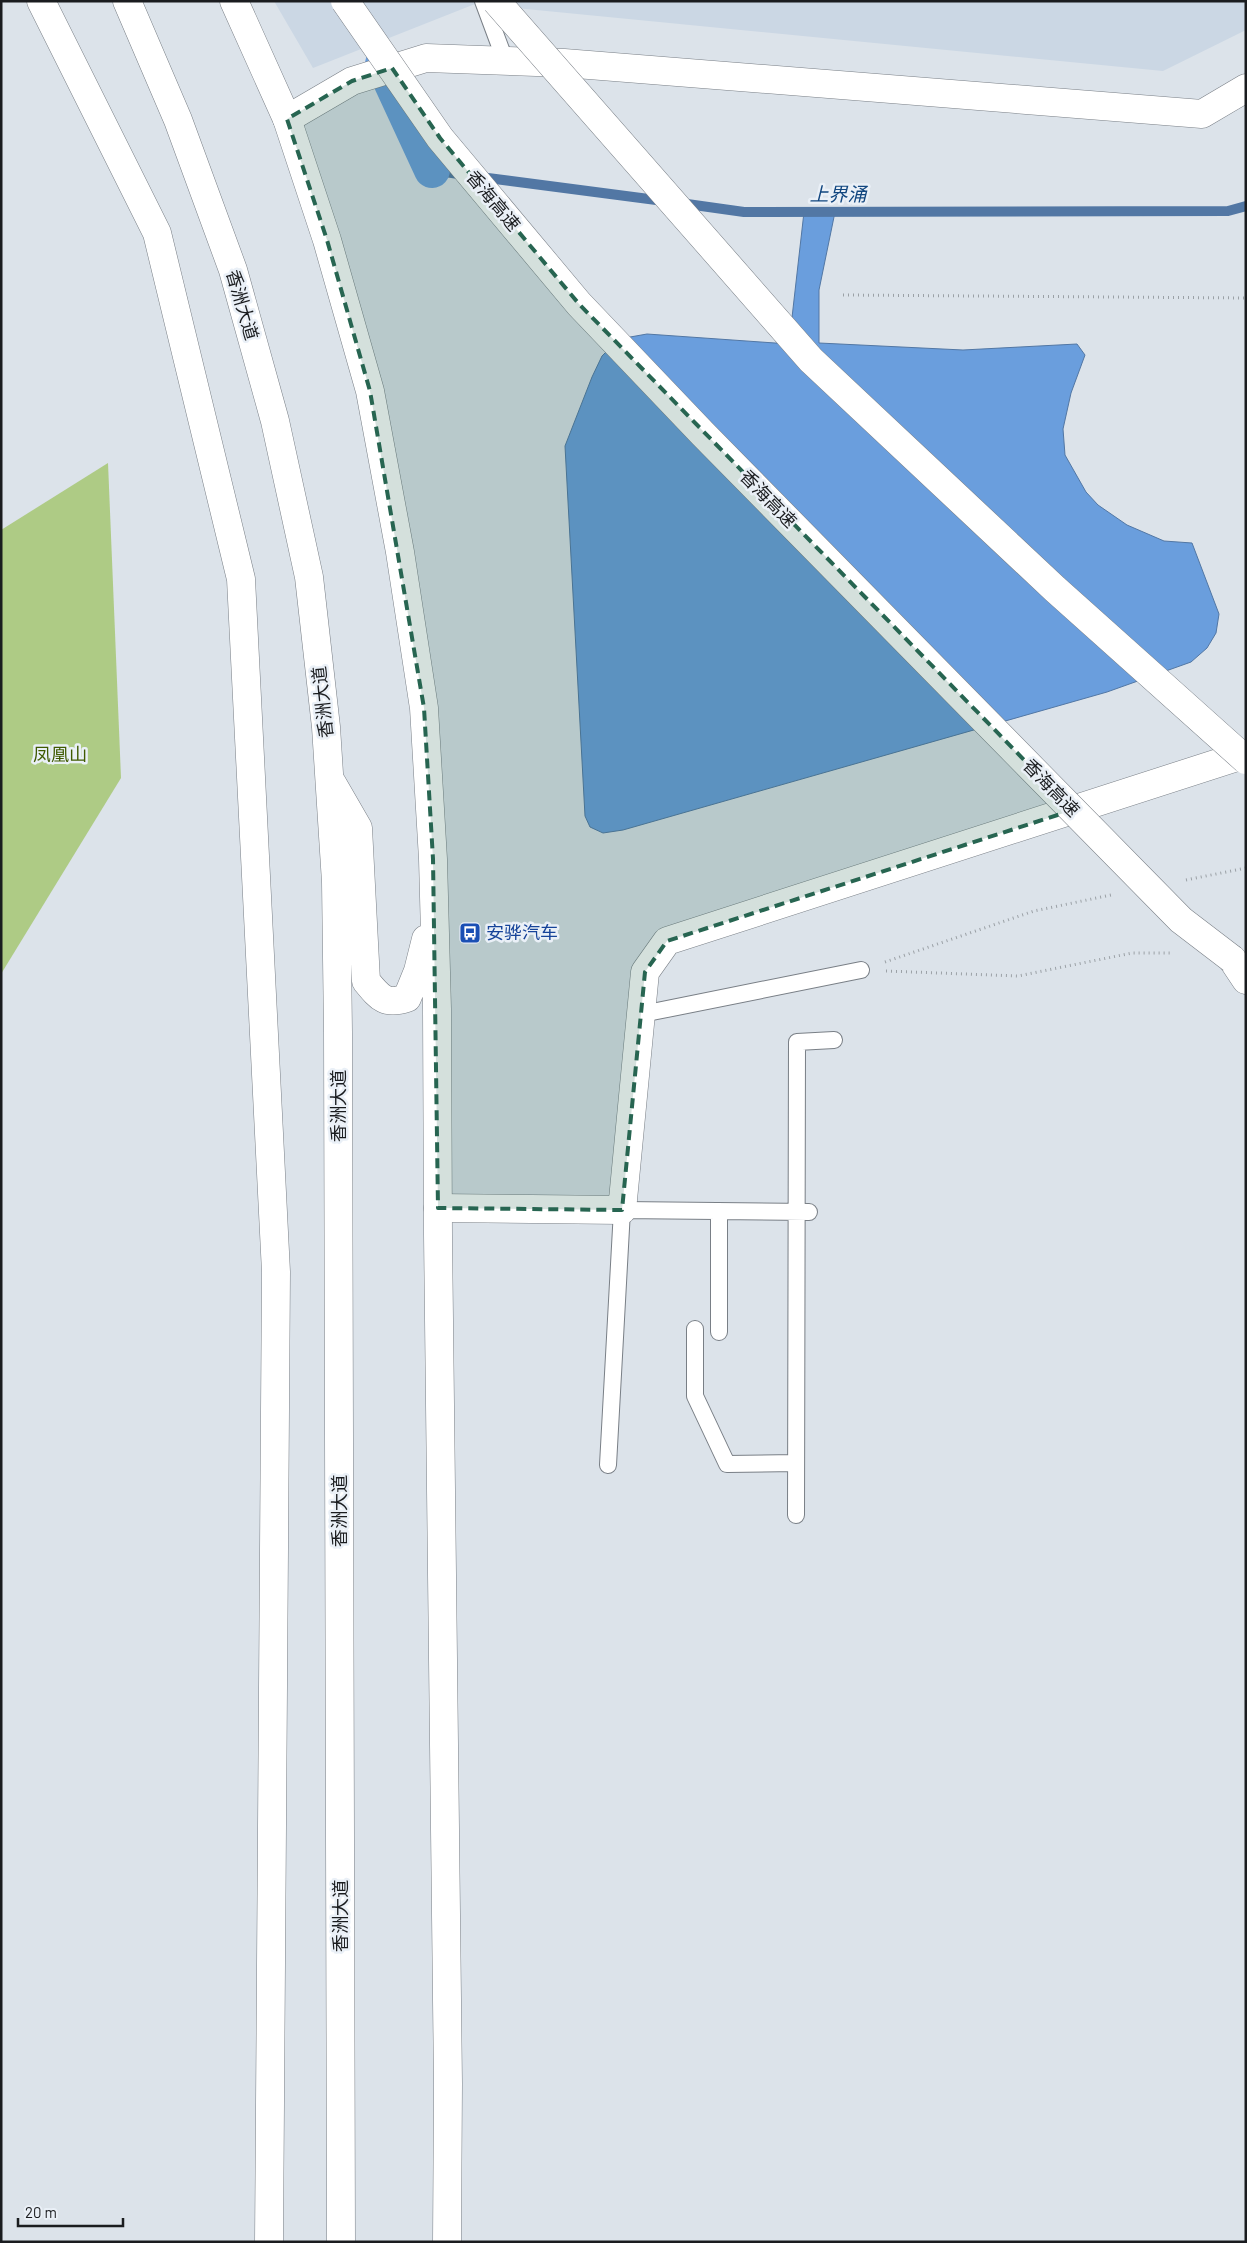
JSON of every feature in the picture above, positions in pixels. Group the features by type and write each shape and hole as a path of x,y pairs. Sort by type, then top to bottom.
{"main road":[{"path":"41,1 157,234 241,579 276,1272 269,2242"},
{"name":"香洲大道","path":"127,1 178,120 233,270 275,421 309,577 326,727 336,882 338,1032 341,2242"},
{"path":"234,1 287,119 327,240 370,391 400,552 424,708 438,1019 438,1208 448,2084 448,2242"},
{"name":"香海高速","path":"345,1 440,138 579,304 717,448 1181,920 1241,971"},
{"path":"496,1 625,151 811,360 1055,589 1246,760"},
{"path":"287,119 352,81 426,58 574,63 1202,114 1246,88"},
{"path":"438,1208 622,1210 645,972 667,941 1246,754"},
{"path":"329,777 358,828 366,980 379,997 394,1002 407,998 423,955 434,905"}],"lane":[{"path":"483,1 506,60"},
{"path":"647,1013 861,970"},
{"path":"796,1515 803,1212 797,1042 834,1040"},
{"path":"608,1465 622,1210 803,1212"},
{"path":"719,1211 719,1332"},
{"path":"695,1329 695,1396 727,1464 796,1463"}],"path":[{"path":"843,295 1246,298"},
{"path":"1178,882 1246,868"},
{"path":"861,970 1034,911 1120,894"},
{"path":"861,970 1018,976 1132,953 1179,952"}],"highlighted area":[{"path":"392,68 440,138 579,304 1073,810 667,941 645,972 622,1210 438,1208 433,859 424,708 370,391 327,240 287,119 352,81"}],"shaded area":[{"path":"274,1 1246,1 1246,30 1163,71 475,4 313,68"}],"green space":[{"name":"凤凰山","path":"108,463 121,778 1,974 1,530"}],"water":[{"path":"804,212 835,212 819,290 819,343 963,350 1077,344 1085,355 1071,393 1063,429 1065,455 1086,492 1098,505 1127,525 1164,541 1192,543 1219,614 1216,633 1207,648 1191,662 1107,692 623,830 603,833 590,827 585,816 565,446 602,356 619,339 647,334 789,344"}],"waterway":[{"path":"383,64 432,170"},
{"name":"上界涌","path":"432,170 465,175"},
{"name":"上界涌","path":"480,177 664,201"},
{"name":"上界涌","path":"680,203 744,212 1228,211 1246,206"}],"place":[{"name":"安骅汽车","path":"470,933"}]}
